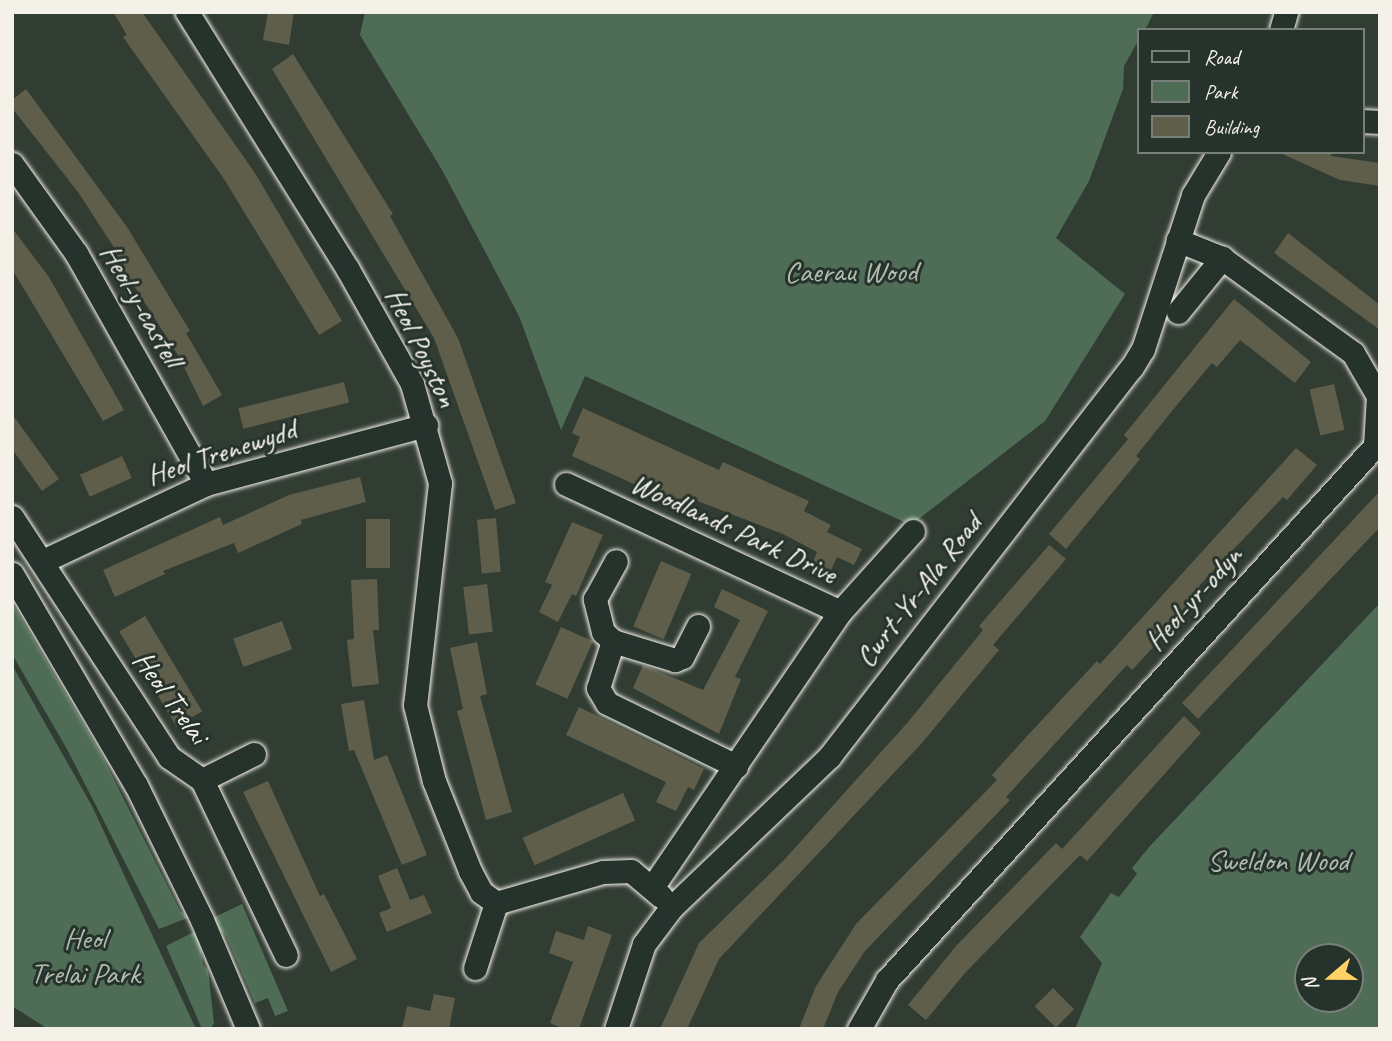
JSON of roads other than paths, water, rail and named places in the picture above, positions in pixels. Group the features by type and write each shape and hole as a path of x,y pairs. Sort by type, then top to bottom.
{"street":[{"name":"Heol Poyston","path":"191,13 347,268 412,384 426,425 440,483 415,705 434,781 470,871 481,892 496,903"},
{"name":"Cwrt-Yr-Ala Road","path":"617,1029 644,944 671,908 829,757 1143,349 1193,194 1218,154"},
{"name":"Heol-y-castell","path":"12,164 76,253 206,484"},
{"name":"Heol-yr-odyn","path":"859,1029 887,980 1375,446 1380,424 1378,396 1353,353 1222,258 1177,240"},
{"path":"1178,312 1222,258"},
{"name":"Heol Trenewydd","path":"43,561 206,484 426,425"},
{"name":"Woodlands Park Drive","path":"566,484 605,494 840,612"},
{"name":"Heol Trelai","path":"12,517 169,757 202,780 286,955"},
{"name":"Cwrt-Yr-Ala Road","path":"653,886 840,612 913,531"},
{"path":"616,561 595,599 599,623 613,641 675,660 698,626"},
{"path":"12,574 73,671 154,820 248,1029"},
{"path":"613,641 598,678 600,695 736,766"},
{"path":"202,780 254,754"},
{"path":"475,968 496,903 603,873 631,871 653,886 671,908"}],"park label":[{"name":"Caerau Wood","path":"851,271"},
{"name":"Sweldon Wood","path":"1278,860"},
{"name":"Heol Trelai Park","path":"85,955"}]}
